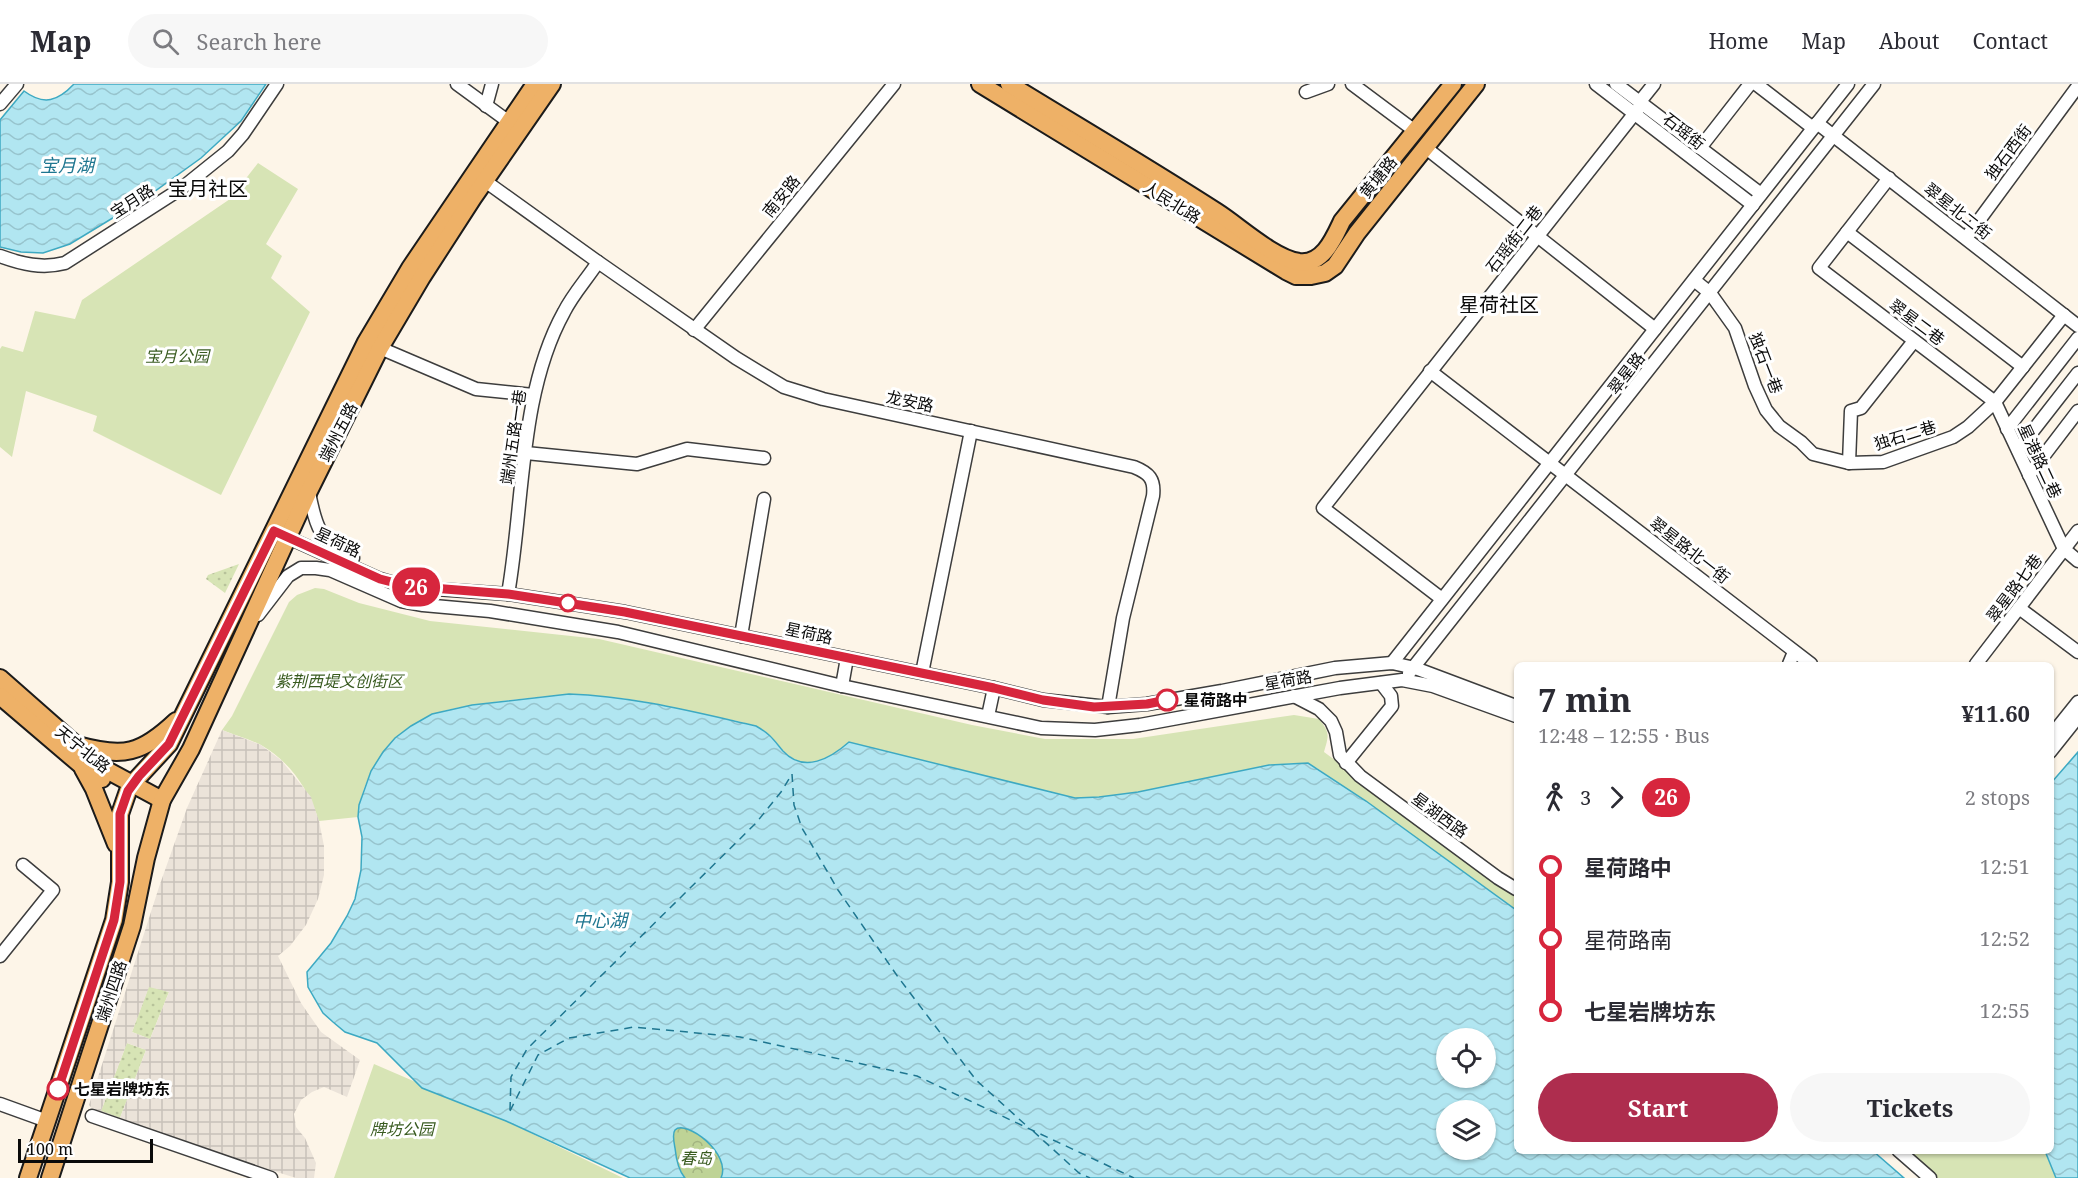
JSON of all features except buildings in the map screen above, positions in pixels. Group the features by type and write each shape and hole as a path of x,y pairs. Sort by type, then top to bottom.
{"main road":[{"name":"端州五路","path":"130,787 169,744 281,534 309,491 380,348 422,277 475,173 535,84"},
{"name":"端州五路","path":"162,800 191,749 246,631 281,534 366,342 405,264 475,173 552,84"},
{"name":"人民北路","path":"980,84 1296,276 1325,273 1335,266 1357,232"},
{"name":"人民北路","path":"1010,84 1219,213 1253,238 1285,257 1300,262"},
{"name":"黄塘路","path":"1300,262 1310,261 1331,245 1342,221 1453,84"},
{"name":"黄塘路","path":"1357,232 1476,84"},
{"name":"天宁北路","path":"0,678 101,767 130,787"},
{"name":"天宁北路","path":"0,696 82,766 103,780 130,787 162,800"},
{"path":"76,745 112,753 138,748 158,737 186,711"},
{"path":"82,766 94,789 121,856"},
{"name":"端州四路","path":"28,1178 114,920 119,892 120,814 130,787"},
{"name":"端州四路","path":"50,1178 132,926 146,858 162,800"},
{"path":"121,856 128,846 135,845 141,848 146,858"}],"street":[{"path":"0,104 17,84"},
{"name":"宝月路","path":"0,256 41,266 58,264 74,257 182,188 228,151 243,134 277,84"},
{"path":"457,84 509,122"},
{"path":"486,106 492,84"},
{"name":"南安路","path":"694,330 894,84"},
{"path":"1306,92 1328,84"},
{"path":"1352,84 1415,131"},
{"name":"石瑶街","path":"1596,84 1700,148 1761,194"},
{"name":"石瑶街","path":"1616,84 1638,109 1753,205"},
{"name":"石瑶街二巷","path":"1442,599 1323,508 1638,109 1642,99 1654,84"},
{"path":"1700,148 1750,84"},
{"name":"翠星北二街","path":"1756,84 1815,125 1834,135 2078,326"},
{"name":"翠星路","path":"1392,663 1847,84"},
{"name":"翠星路","path":"1402,680 1429,651 1875,84"},
{"name":"独石西街","path":"1966,238 2078,86"},
{"path":"1426,148 1655,329"},
{"name":"龙安路","path":"475,173 694,330 784,387 802,394 1145,471 1152,477 1153,496 1123,618 1108,707"},
{"path":"1889,178 1847,232 2023,367"},
{"name":"翠星二巷","path":"1847,232 1819,268 1995,402"},
{"name":"端州五路一巷","path":"508,594 533,395 548,348 564,311 598,262"},
{"name":"独石一巷","path":"1694,280 1710,293 1735,328 1755,386 1766,410 1779,426 1813,454"},
{"name":"独石二巷","path":"1813,454 1850,463 1883,462 1953,437 1968,427 1995,402 2064,315"},
{"path":"2007,429 2078,338"},
{"path":"1850,463 1851,411 1861,408 1914,340"},
{"path":"380,348 476,389 533,395"},
{"name":"翠星路北一街","path":"1430,371 1808,662"},
{"path":"2018,450 2078,373"},
{"name":"星港路二巷","path":"1995,402 2064,549 2078,561"},
{"path":"2029,475 2078,411"},
{"path":"922,673 971,431"},
{"path":"526,453 637,464 687,449 764,458"},
{"path":"309,491 313,513 331,547 407,586"},
{"path":"741,636 764,499"},
{"name":"翠星路七巷","path":"1978,662 2078,531"},
{"name":"星荷路","path":"281,534 380,579 407,586 508,594 625,612 1043,700 1108,707 1147,704 1335,668 1392,663 1415,668 1514,705"},
{"name":"星荷路","path":"246,631 288,576 301,568 316,568 330,570 401,600 423,605 490,611 618,632 842,686 1041,728 1095,730 1140,725 1340,688 1402,680 1433,686 1514,715"},
{"path":"2019,608 2078,652"},
{"path":"1412,639 1429,651"},
{"path":"1791,662 1794,652"},
{"path":"842,686 847,658"},
{"path":"1335,668 1340,688"},
{"path":"1294,696 1319,709 1331,721 1336,732 1340,755 1346,763 1392,706 1391,696 1381,682"},
{"path":"988,716 994,688"},
{"path":"2054,728 2078,702"},
{"path":"2054,747 2078,717"},
{"name":"星湖西路","path":"1346,763 1369,783 1514,888"},
{"path":"0,956 53,890 23,865"},
{"path":"0,1104 47,1121"},
{"path":"92,1116 271,1178"},
{"path":"1903,1154 1930,1178"}],"green space":[{"name":"宝月公园","path":"258,163 298,189 266,244 282,256 271,278 310,312 221,495 93,431 97,416 26,391 12,457 0,447 0,349 2,346 23,352 35,311 75,319 82,300 230,199"},
{"path":"239,564 225,593 206,579 208,575"},
{"name":"紫荆西堤文创街区","path":"315,588 324,589 359,603 430,621 599,639 972,725 1045,739 1133,739 1294,715 1319,719 1328,734 1324,752 1514,893 1514,909 1317,768 1299,763 1269,765 1138,792 1075,798 849,742 821,761 801,762 788,755 768,734 755,726 654,703 604,696 533,697 463,707 432,715 417,722 404,732 381,756 365,785 358,817 319,821 298,778 281,760 261,745 222,730 232,716 289,602 297,595"},
{"path":"149,986 169,992 150,1039 132,1032"},
{"path":"127,1043 146,1050 120,1118 101,1111"},
{"name":"牌坊公园","path":"374,1064 506,1121 623,1178 334,1178"},
{"name":"春岛","path":"682,1127 697,1134 712,1146 721,1161 723,1170 721,1178 685,1178 673,1143 675,1130"},
{"path":"1895,1154 2046,1154 2056,1178 1923,1178"}],"shaded area":[{"path":"222,730 261,745 281,760 311,797 324,846 324,875 318,899 306,925 290,946 278,956 301,1003 321,1032 360,1060 347,1097 324,1087 301,1100 294,1114 296,1127 305,1138 316,1163 314,1178 296,1178 99,1116 89,1105 159,887 187,808","holes":["149,987 169,992 150,1039 132,1032","127,1043 146,1050 120,1118 101,1111"]}],"water":[{"name":"宝月湖","path":"74,84 266,84 241,121 201,158 144,199 70,244 43,253 21,252 0,247 0,120 24,91 44,100 56,98"},
{"name":"中心湖","path":"569,694 593,695 640,701 756,726 768,734 791,758 800,762 826,758 849,742 1075,798 1138,792 1269,765 1308,763 1366,801 1514,909 1514,1154 1876,1154 1904,1178 721,1178 723,1169 714,1149 697,1134 681,1128 675,1130 674,1139 678,1164 685,1178 630,1178 506,1121 422,1088 377,1043 345,1032 333,1022 323,1013 308,987 307,972 331,943 355,899 361,870 362,837 358,817 359,805 371,771 395,738 432,714 472,705"},
{"path":"2078,752 2078,1178 2056,1178 2046,1154 2054,1154 2054,780"}],"ferry route":[{"path":"792,774 794,805 802,828 838,890 898,977 976,1080 1029,1128"},
{"path":"510,1110 511,1077 527,1049 756,823 792,774"},
{"path":"510,1111 538,1055 569,1038 634,1027 740,1037 917,1076 1134,1178"},
{"path":"1033,1131 1079,1173 1090,1178"}],"bus line":[{"name":"26","path":"58,1089 114,920 120,882 120,814 128,791 169,744 274,531 380,579 407,586 508,594 625,612 1043,700 1108,707 1167,700"}],"place":[{"name":"星荷路中","path":"1167,700"},
{"name":"七星岩牌坊东","path":"58,1089"}],"district":[{"name":"宝月社区","path":"208,188"},
{"name":"星荷社区","path":"1499,304"}]}
